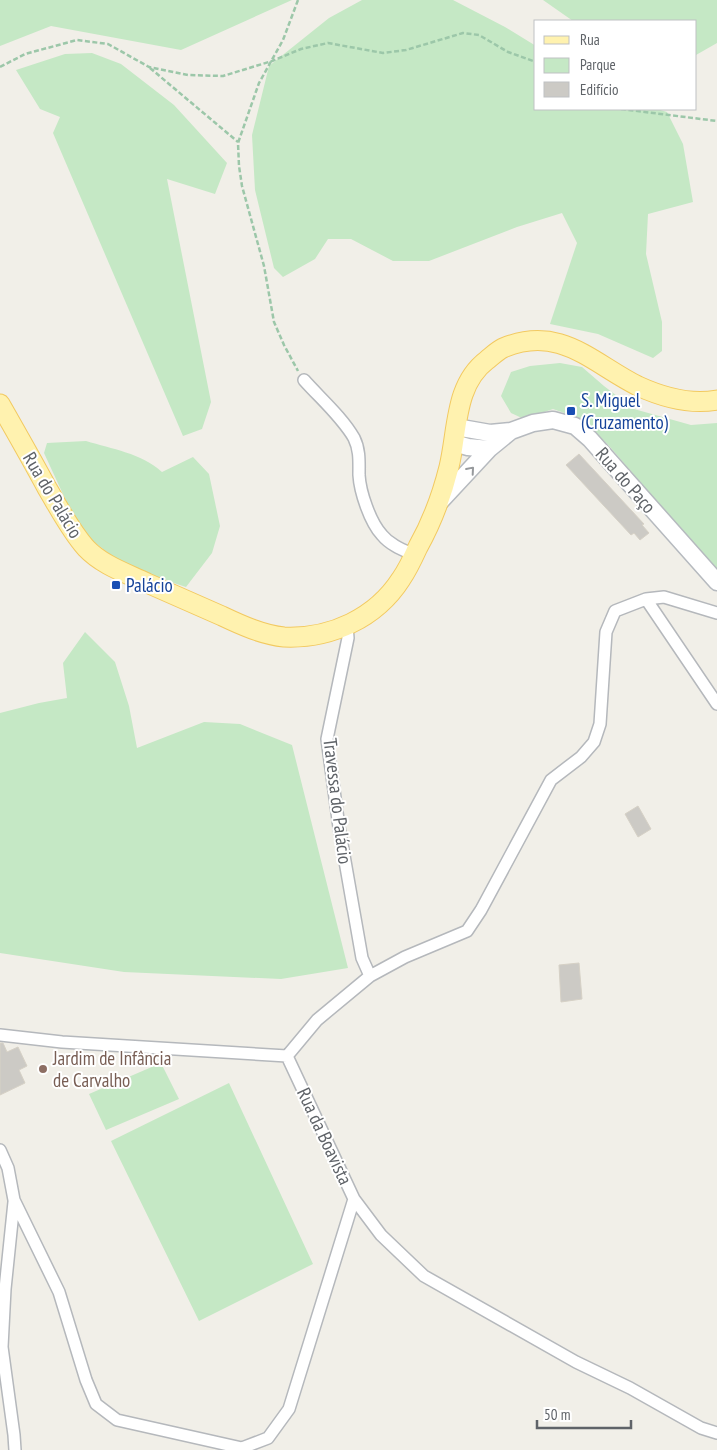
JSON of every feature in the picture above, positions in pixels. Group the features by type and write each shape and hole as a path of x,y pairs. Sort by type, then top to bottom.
{"main road":[{"name":"Rua do Palácio","path":"0,404 68,525 87,549 111,566 247,628 282,637 316,636 347,626 366,615 383,601 401,579 438,506 449,468 461,401 467,382 478,367 501,349 523,342 542,340 570,346 591,356 637,385 663,396 705,402 717,400"}],"street":[{"path":"304,380 354,438 359,451 363,495 373,521 382,535 396,547 414,555"},
{"name":"Rua do Paço","path":"455,435 511,431 533,423 553,420 575,426 590,439 717,582"},
{"path":"438,506 489,449 511,431"},
{"path":"455,435 468,448 489,449"},
{"path":"0,1035 62,1042 287,1056 317,1020 370,976 405,957 467,930 481,910 551,780 581,757 594,742 600,724 606,632 616,611 646,599 664,597 717,613"},
{"path":"646,599 717,704"},
{"name":"Travessa do Palácio","path":"347,626 348,638 327,739 339,827 362,958 370,976"},
{"name":"Rua da Boavista","path":"0,1150 8,1168 14,1200 59,1292 86,1380 96,1404 117,1420 242,1448 268,1438 289,1409 354,1199 287,1056"},
{"path":"354,1199 381,1235 424,1276 576,1362 630,1388 701,1428 717,1433"},
{"path":"14,1200 5,1289 2,1347 14,1435 14,1450"}],"path":[{"path":"298,0 284,40 260,83 238,142 242,186 264,266 274,322 293,362 304,380"},
{"path":"149,67 188,74 223,76 272,61 301,49 328,43 383,53 406,50 462,33 479,35 508,52 534,61"},
{"path":"0,67 24,54 77,40 108,44 149,67 238,142"},
{"path":"628,110 717,121"}],"green space":[{"path":"0,0 292,0 181,50 51,26 0,46"},
{"path":"362,0 453,0 505,27 534,45 534,110 660,110 667,112 683,144 693,202 648,214 646,254 662,322 662,351 653,358 598,334 550,324 577,243 562,213 517,227 429,261 393,261 351,239 328,239 315,259 283,277 274,268 255,190 252,135 269,66 329,18"},
{"path":"543,0 717,0 717,43 697,54 697,20 572,20"},
{"path":"92,53 121,64 174,105 227,163 215,194 167,179 211,402 202,429 183,436 53,133 60,117 40,109 16,70 65,54"},
{"path":"560,363 582,367 634,409 691,425 717,423 717,571 610,447 584,420 553,409 524,419 511,413 501,396 511,372 530,366"},
{"path":"86,441 136,456 162,472 193,457 209,474 220,526 212,553 186,587 124,565 94,542 74,518 44,453 47,443"},
{"path":"85,632 115,662 129,706 137,748 204,722 240,724 292,745 348,968 281,979 124,972 0,953 0,713 67,698 63,663"},
{"path":"161,1063 179,1099 106,1130 89,1094"},
{"path":"229,1083 313,1264 199,1321 111,1141"}],"building":[{"path":"579,454 644,524 642,525 649,533 640,540 634,533 631,535 566,465"},
{"path":"638,806 651,829 638,837 625,814"},
{"path":"579,963 582,999 561,1002 559,965"},
{"path":"0,1043 3,1043 7,1052 18,1047 27,1066 19,1070 25,1083 0,1095"}],"place":[{"name":"S. Miguel (Cruzamento)","path":"571,411"},
{"name":"Palácio","path":"116,585"},
{"name":"Jardim de Infância de Carvalho","path":"43,1069"}]}
